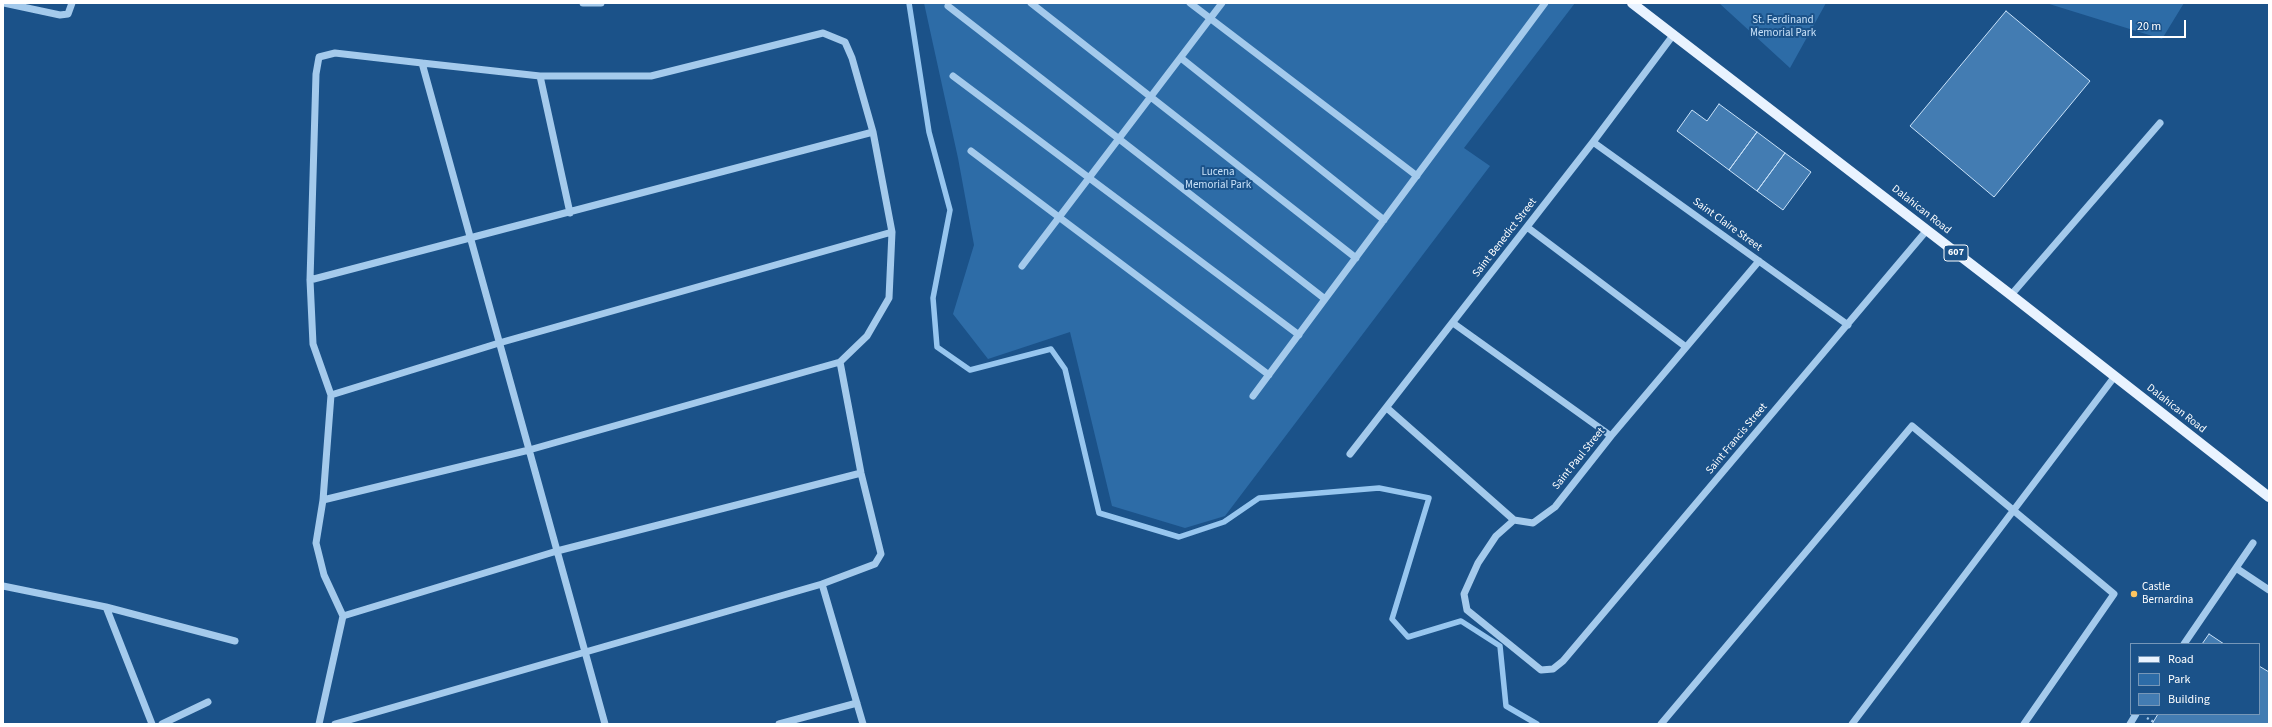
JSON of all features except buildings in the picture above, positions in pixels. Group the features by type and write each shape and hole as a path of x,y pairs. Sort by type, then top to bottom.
{"main road":[{"name":"Dalahican Road","path":"1632,3 2011,295 2269,497"}],"street":[{"path":"4,3 60,15 68,14 72,3"},
{"path":"582,3 591,5 601,3"},
{"path":"1031,3 1356,258"},
{"path":"1190,3 1417,176"},
{"path":"1022,266 1222,3"},
{"path":"1253,396 1545,3"},
{"path":"948,6 1325,299"},
{"path":"319,724 343,616 324,575 316,543 323,500 331,395 313,344 310,280 316,74 319,57 335,53 540,76 651,76 823,33 845,42 852,58 873,132 892,232 889,298 867,336 840,362 529,450 323,500"},
{"name":"Saint Benedict Street","path":"1350,454 1593,142 1674,34"},
{"path":"1181,58 1384,220"},
{"path":"422,63 605,724"},
{"path":"540,76 570,213"},
{"path":"953,76 1299,335"},
{"path":"2011,295 2160,124"},
{"path":"310,280 570,213 873,132"},
{"name":"Saint Claire Street","path":"1593,142 1848,325"},
{"path":"971,151 1269,375"},
{"path":"1527,227 1686,347"},
{"name":"Saint Francis Street","path":"1514,520 1496,536 1478,563 1464,594 1467,610 1541,670 1553,669 1563,661 1927,230"},
{"path":"331,395 499,343 892,232"},
{"name":"Saint Paul Street","path":"1514,520 1533,523 1555,507 1611,436 1759,261"},
{"path":"1453,323 1611,436"},
{"path":"335,724 822,584 876,564 881,554 861,473 840,362"},
{"path":"1852,724 2115,376"},
{"path":"1386,408 1514,520"},
{"path":"1661,724 1912,426 2114,594 2024,724"},
{"path":"343,616 557,551 861,473"},
{"path":"2185,643 2253,543"},
{"path":"2236,568 2269,590"},
{"path":"822,584 863,724"},
{"path":"3,586 106,607 234,641"},
{"path":"106,607 152,724"},
{"path":"162,724 208,702"},
{"path":"779,724 857,703"},
{"path":"2130,724 2135,715"}],"green space":[{"name":"Lucena Memorial Park","path":"924,3 1575,3 1464,148 1490,166 1225,516 1185,528 1112,506 1070,332 988,359 953,314 974,245 958,158"},
{"name":"St. Ferdinand Memorial Park","path":"1719,3 1826,3 1790,68"},
{"path":"2046,3 2184,3 2162,39"}],"waterway":[{"path":"909,3 929,132 950,210 933,298 937,347 970,370 1051,349 1065,369 1099,513 1179,537 1224,522 1259,498 1379,488 1429,498 1392,619 1408,637 1461,621 1500,646 1506,706 1537,724"}],"place":[{"name":"Castle Bernardina","path":"2134,594"}]}
